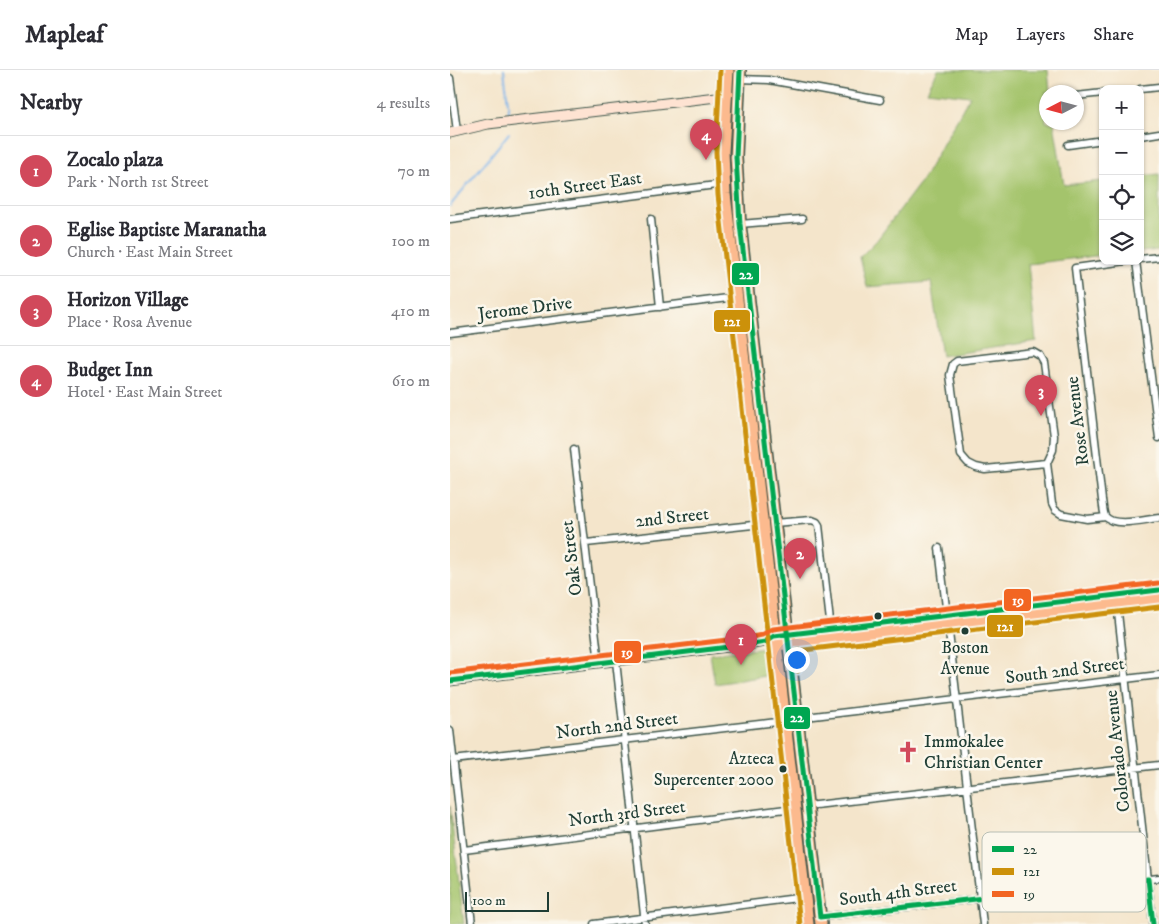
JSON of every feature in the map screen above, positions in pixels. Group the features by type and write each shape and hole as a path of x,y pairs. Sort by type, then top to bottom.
{"highway":[{"path":"728,70 723,152 724,184 742,296 768,523 787,639 820,921"},
{"path":"740,74 736,172 742,296"},
{"path":"725,96 738,97"},
{"path":"768,523 772,641 785,721 808,924"},
{"path":"794,808 807,806"}],"main road":[{"path":"1116,600 1159,590"},
{"path":"772,641 1116,600 1159,599"},
{"path":"787,639 831,630 866,630"},
{"path":"801,862 806,874 812,912 820,921"}],"street":[{"path":"740,74 880,100"},
{"path":"450,78 453,132 488,124 725,96"},
{"path":"1144,89 1159,87"},
{"path":"1084,95 1099,93"},
{"path":"1144,136 1159,134"},
{"path":"1068,145 1099,141"},
{"name":"10th Street East","path":"450,218 724,184"},
{"path":"651,219 660,307"},
{"path":"740,224 802,219"},
{"path":"1144,259 1159,257"},
{"name":"Rose Avenue","path":"1099,265 1075,268 1102,500 1106,517"},
{"path":"1137,265 1159,438"},
{"name":"Jerome Drive","path":"450,333 742,296"},
{"path":"1047,463 985,469 968,463 960,451 950,375 953,364 957,361 1033,352 1040,356 1044,363 1054,436 1052,450 1047,463 1052,504 1055,510 1061,514 1087,518 1106,517 1118,523 1159,518"},
{"name":"Oak Street","path":"574,449 599,663"},
{"name":"2nd Street","path":"586,543 806,519 817,522 820,525 831,630"},
{"path":"939,548 983,924"},
{"name":"Colorado Avenue","path":"1116,600 1142,832"},
{"path":"450,681 772,641"},
{"path":"616,661 645,921"},
{"name":"South 2nd Street","path":"797,718 1159,675"},
{"name":"North 2nd Street","path":"453,760 785,721"},
{"path":"450,730 472,924"},
{"path":"807,806 1159,765"},
{"name":"North 3rd Street","path":"464,850 794,808"},
{"name":"Colorado Avenue","path":"1146,862 1153,924"},
{"name":"South 4th Street","path":"1148,879 1159,878"},
{"path":"594,924 645,921 805,897"},
{"name":"South 4th Street","path":"820,921 980,899"}],"green space":[{"path":"938,70 1048,70 1049,85 1039,85 1039,130 1055,130 1064,185 1099,181 1099,255 1028,264 1036,341 942,356 931,282 867,287 860,257 877,240 923,179 970,96 927,91"},
{"path":"1159,174 1159,250 1144,252 1144,220 1144,176"},
{"path":"767,648 769,651 771,675 715,684 710,654"},
{"path":"450,806 463,916 464,924 450,924"}],"waterway":[{"path":"504,70 509,112"},
{"path":"450,206 509,133"}],"transit line":[{"name":"121","path":"720,70 716,152 718,195 800,924"},
{"name":"22","path":"740,70 736,157 740,224 820,917 982,898"},
{"name":"19","path":"450,673 752,637 762,635 773,629 1158,583"},
{"name":"22","path":"450,681 753,644 765,642 774,636 1159,590"},
{"name":"121","path":"798,671 796,651 1159,607"},
{"name":"22","path":"1146,879 1148,879 1153,924"}],"place":[{"name":"Budget Inn","path":"706,160"},
{"name":"Horizon Village","path":"1041,416"},
{"name":"Eglise Baptiste Maranatha","path":"800,579"},
{"name":"Boston Avenue","path":"965,631"},
{"name":"Zocalo plaza","path":"741,665"},
{"name":"Immokalee Christian Center","path":"908,752"},
{"name":"Azteca Supercenter 2000","path":"783,769"}]}
